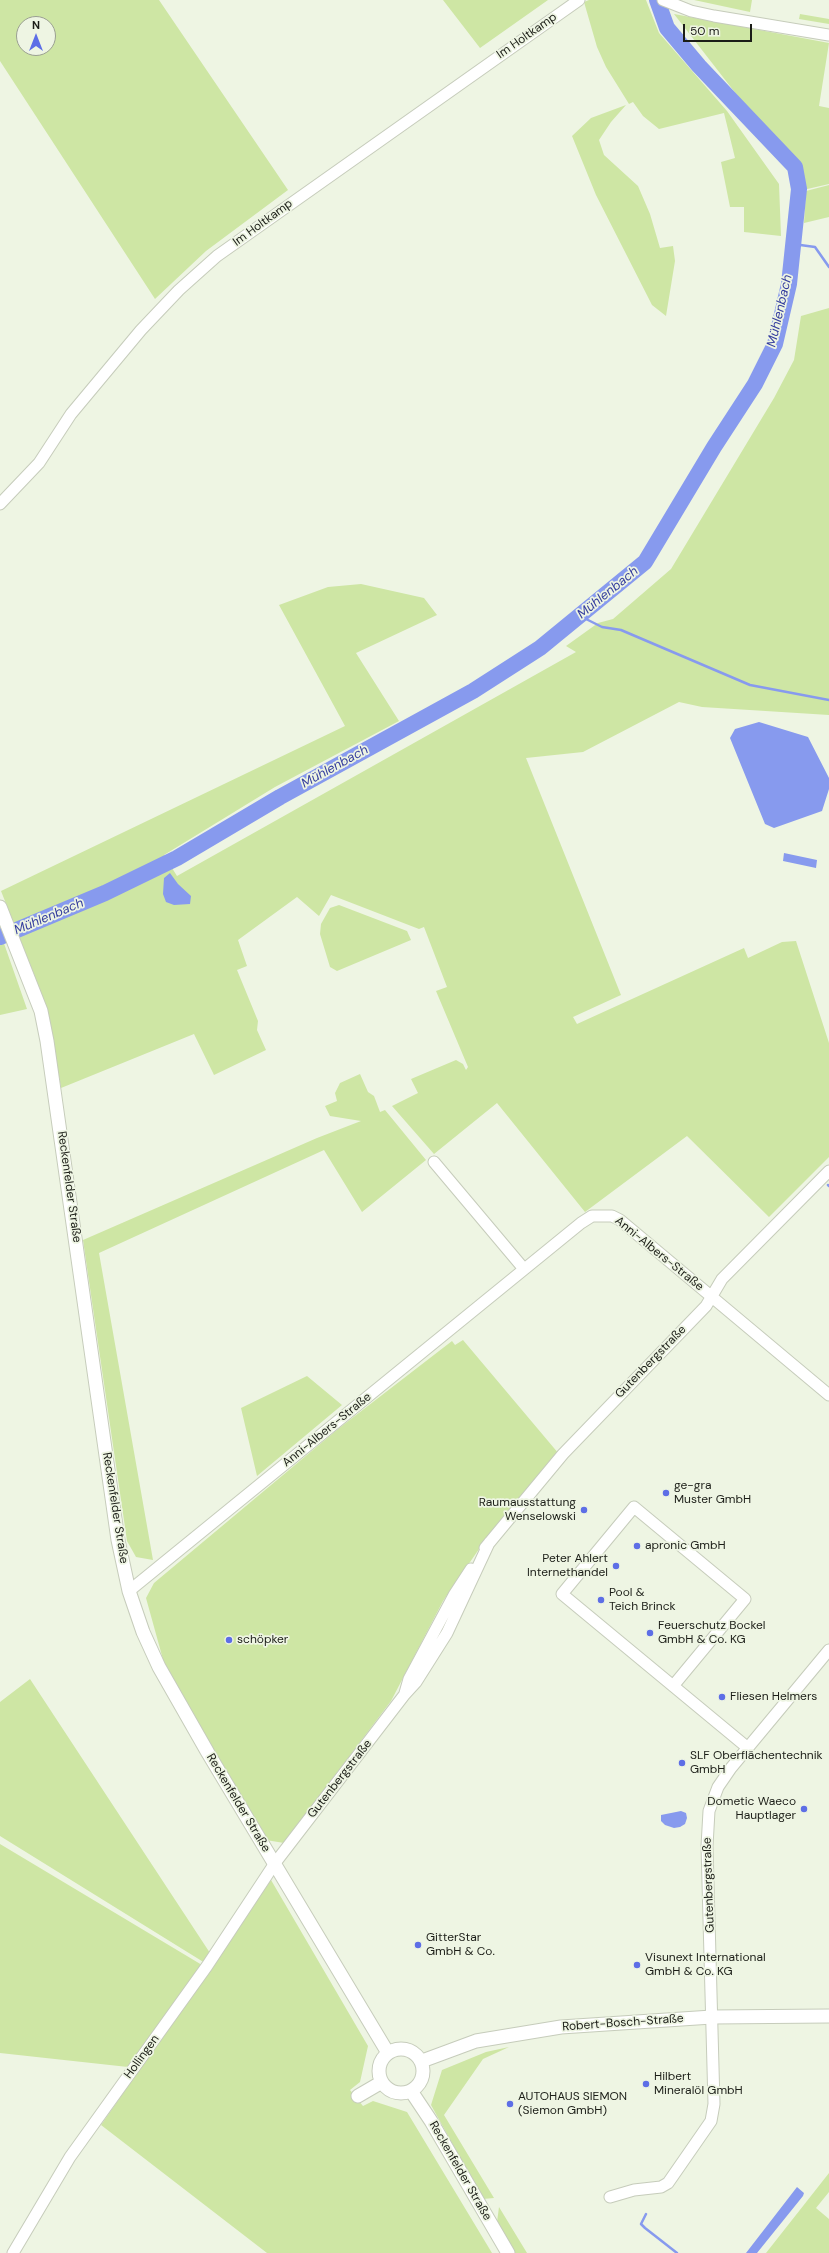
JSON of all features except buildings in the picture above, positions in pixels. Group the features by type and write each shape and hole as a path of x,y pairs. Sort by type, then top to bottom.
{"street":[{"name":"Im Holtkamp","path":"0,504 39,463 72,414 140,330 179,290 217,256 579,0"},
{"path":"666,1 714,16 829,34"},
{"name":"Reckenfelder Straße","path":"2,912 16,944 40,1011 52,1069 118,1540 129,1590 143,1632 159,1667 208,1753 388,2052"},
{"path":"434,1162 524,1269"},
{"name":"Anni-Albers-Straße","path":"129,1590 524,1269 581,1223 592,1216 612,1216 620,1220 711,1296 722,1279 829,1171"},
{"path":"711,1296 829,1395"},
{"name":"Gutenbergstraße","path":"275,1863 405,1694 416,1682 447,1633 489,1543 563,1454 706,1306 711,1296"},
{"path":"673,1686 745,1599 634,1507 562,1594 673,1686 748,1748"},
{"name":"Gutenbergstraße","path":"610,2197 634,2190 661,2187 668,2183 707,2130 714,2114 707,1825 710,1810 718,1787 748,1748 829,1650"},
{"name":"Hollingen","path":"13,2253 70,2157 207,1966 275,1863"},
{"name":"Robert-Bosch-Straße","path":"422,2061 476,2041 534,2030 621,2021 712,2017 829,2016"},
{"path":"403,2048 411,2050 422,2061 423,2075 421,2081 411,2091 403,2093 395,2092 382,2082 379,2066 388,2052 403,2048"},
{"path":"358,2096 382,2082"},
{"name":"Reckenfelder Straße","path":"411,2091 431,2121 508,2253"}],"green space":[{"path":"0,0 159,0 288,190 206,251 155,299 0,61"},
{"path":"443,0 548,0 480,48"},
{"path":"589,0 646,0 659,33 727,111 779,184 781,236 744,232 744,207 730,207 721,162 735,158 724,113 659,129 643,116 633,102 629,104 606,67 597,47 584,2"},
{"path":"694,0 752,0 750,12"},
{"path":"674,14 829,43 819,106 829,108 829,184 803,190 796,162 747,108"},
{"path":"800,14 829,19 829,24 799,19"},
{"path":"626,105 611,122 599,140 604,155 638,186 650,214 660,248 673,246 675,261 666,316 652,305 596,195 572,136 591,118"},
{"path":"829,185 829,217 804,223 806,191"},
{"path":"829,308 829,715 702,707 679,702 583,752 526,758 621,995 573,1017 577,1024 744,948 748,958 782,942 796,941 829,1043 829,1157 769,1217 687,1136 585,1212 497,1103 434,1154 392,1106 418,1093 411,1079 456,1060 463,1064 466,1070 468,1067 436,991 447,987 424,927 419,929 331,895 319,916 297,897 238,940 247,966 237,970 258,1021 257,1030 266,1050 214,1075 194,1034 61,1088 49,1019 39,987 1,891 345,726 279,605 328,587 361,584 424,598 437,615 356,653 399,721 275,787 164,855 177,876 576,652 566,646 598,623 613,619 671,569 774,398 794,360 801,316"},
{"path":"339,905 407,931 411,940 337,971 330,967 320,934 321,924 330,908"},
{"path":"0,932 27,1009 0,1015"},
{"path":"360,1074 368,1092 374,1096 380,1112 385,1110 426,1160 362,1212 324,1150 99,1253 153,1560 136,1557 127,1541 83,1240 317,1138 361,1121 330,1116 325,1106 337,1101 335,1093 340,1083"},
{"path":"463,1340 559,1454 486,1539 443,1601 391,1701 284,1843 266,1840 164,1663 146,1598 154,1583 338,1429 452,1341 455,1345"},
{"path":"307,1376 342,1405 257,1476 241,1408"},
{"path":"30,1679 210,1953 205,1963 0,1836 0,1702"},
{"path":"0,1844 202,1965 128,2067 0,2053"},
{"path":"271,1880 368,2046 360,2082 350,2090 363,2106 373,2101 407,2112 492,2253 267,2253 101,2125"},
{"path":"509,2047 483,2059 444,2115 494,2198 483,2199 431,2105 442,2070 486,2052"},
{"path":"829,2173 829,2192 816,2208 829,2219 829,2253 766,2253"},
{"path":"499,2207 527,2253 514,2253 497,2222"}],"water":[{"path":"759,722 808,737 829,778 829,789 822,811 774,828 765,824 730,738 735,729"},
{"path":"784,853 817,860 816,868 783,861"},
{"path":"170,873 178,884 191,896 190,904 174,905 166,902 163,894 164,878"},
{"path":"681,1811 686,1813 687,1818 685,1824 680,1827 674,1828 665,1825 661,1821 661,1815"},
{"path":"797,2187 804,2193 803,2196 757,2253 746,2253"}],"waterway":[{"name":"Mühlenbach","path":"0,937 105,893 177,858 280,797 473,691 540,648 645,562 714,447 755,384 775,344 789,284 799,189 795,167 699,66 667,28 657,0"},
{"path":"793,244 815,247 829,267"},
{"path":"580,616 602,627 621,630 750,685 829,700"},
{"path":"646,2214 641,2224 677,2253"}],"place":[{"name":"ge-gra Muster GmbH","path":"666,1493"},
{"name":"Raumausstattung Wenselowski","path":"584,1510"},
{"name":"apronic GmbH","path":"637,1546"},
{"name":"Peter Ahlert Internethandel","path":"616,1566"},
{"name":"Pool & Teich Brinck","path":"601,1600"},
{"name":"Feuerschutz Bockel GmbH & Co. KG","path":"650,1633"},
{"name":"schöpker","path":"229,1640"},
{"name":"Fliesen Helmers","path":"722,1697"},
{"name":"SLF Oberflächentechnik GmbH","path":"682,1763"},
{"name":"Dometic Waeco Hauptlager","path":"804,1809"},
{"name":"GitterStar GmbH & Co.","path":"418,1945"},
{"name":"Visunext International GmbH & Co. KG","path":"637,1965"},
{"name":"Hilbert Mineralöl GmbH","path":"646,2084"},
{"name":"AUTOHAUS SIEMON (Siemon GmbH)","path":"510,2104"}]}
